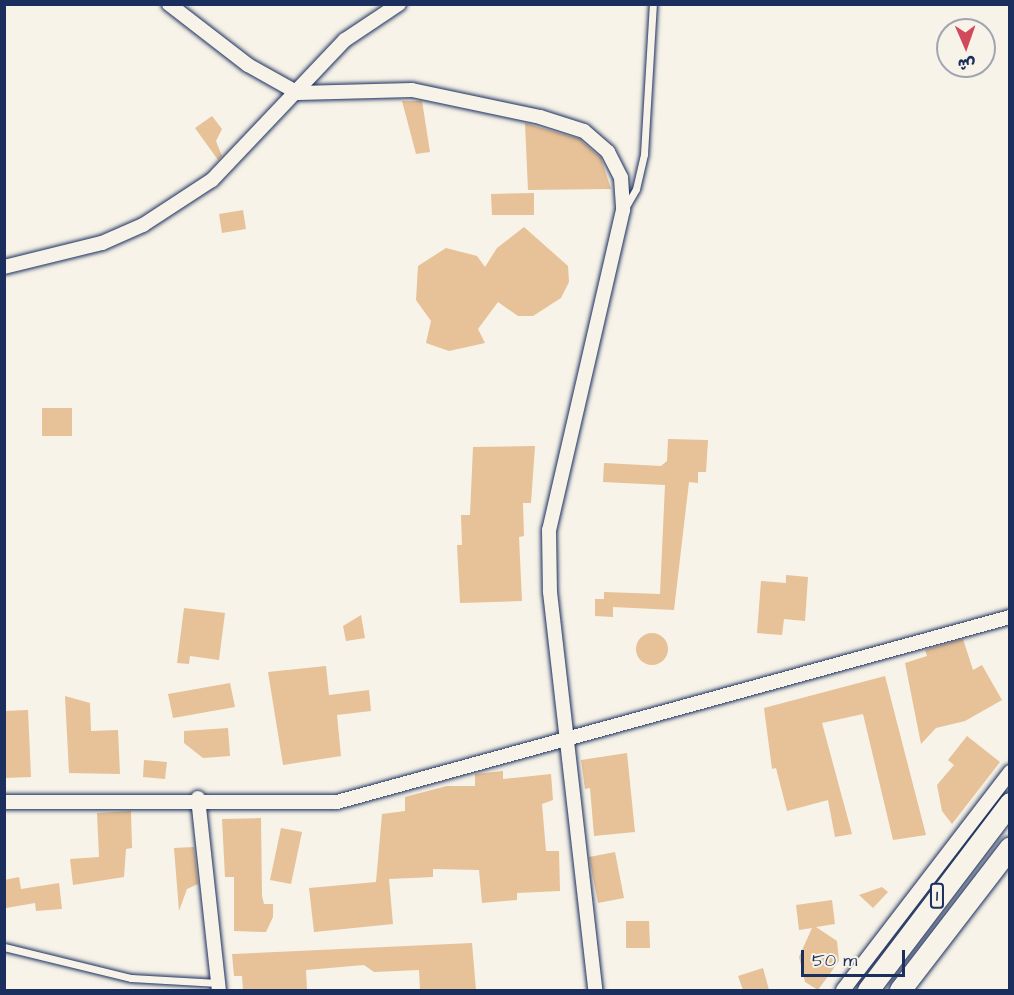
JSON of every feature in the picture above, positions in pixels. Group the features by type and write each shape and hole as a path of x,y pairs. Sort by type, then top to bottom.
{"main road":[{"name":"1","path":"868,990 1010,803"},
{"name":"1","path":"900,990 1010,847"}],"street":[{"path":"169,4 248,65 298,93 412,90 584,131 612,161 621,178 624,210 549,530 549,592 596,990"},
{"path":"4,267 102,243 143,225 213,180 298,93 345,40 399,4"},
{"path":"4,802 198,798 337,802 1010,617"},
{"path":"843,990 1010,772"},
{"path":"198,798 219,987"}],"lane":[{"path":"624,210 636,189 644,154 654,4"},
{"path":"4,947 131,978 219,987"}],"building":[{"path":"402,101 422,101 430,152 416,154"},
{"path":"212,116 222,129 216,141 222,156 218,160 195,128"},
{"path":"525,123 579,139 601,158 611,189 528,190"},
{"path":"534,193 534,215 492,215 491,194"},
{"path":"243,210 246,229 222,233 219,214"},
{"path":"524,227 568,266 569,282 561,298 533,316 518,316 498,302 478,329 485,343 449,351 426,343 431,321 416,300 418,266 446,248 477,256 485,267 497,248"},
{"path":"42,408 72,408 72,436 42,436"},
{"path":"668,439 708,440 706,472 698,472 698,483 689,482 674,610 613,607 613,617 595,616 595,599 604,599 604,592 660,594 665,485 603,482 604,463 661,466 667,461"},
{"path":"535,446 531,503 523,503 524,536 519,537 522,601 460,603 457,545 462,545 461,515 470,515 473,447"},
{"path":"786,575 808,577 805,621 784,619 782,635 757,633 761,581 786,583"},
{"path":"184,608 225,613 219,660 190,656 189,664 177,663"},
{"path":"361,615 365,638 346,641 343,626"},
{"path":"652,633 663,638 668,649 663,660 652,665 641,660 636,649 641,638"},
{"path":"963,639 973,670 982,665 1002,700 965,721 936,728 921,744 905,663 927,656 925,650"},
{"path":"326,666 329,695 369,690 371,711 337,715 341,756 283,765 268,672"},
{"path":"885,676 926,835 893,840 863,714 822,723 852,834 835,837 828,800 787,811 776,768 772,769 764,708"},
{"path":"230,683 235,707 173,718 168,694"},
{"path":"65,696 90,703 91,731 118,730 120,774 69,773"},
{"path":"28,710 31,777 4,778 4,711"},
{"path":"228,728 230,756 203,758 184,743 184,731"},
{"path":"967,736 1000,762 952,824 942,811 937,785 954,765 948,760"},
{"path":"627,753 635,832 594,836 590,788 585,789 581,760"},
{"path":"144,760 167,762 165,779 143,777"},
{"path":"503,771 503,779 551,774 553,800 542,804 546,851 559,851 560,891 517,893 517,900 482,903 479,870 433,869 433,877 389,879 393,924 314,932 309,888 376,882 382,814 405,811 405,797 447,786 475,786 475,774"},
{"path":"131,811 132,848 126,849 124,877 73,885 70,859 99,857 97,813"},
{"path":"261,818 262,896 264,904 273,904 273,917 266,932 234,931 234,877 225,877 222,819"},
{"path":"281,828 302,832 291,884 270,880"},
{"path":"194,847 198,884 187,889 179,911 174,848"},
{"path":"615,852 624,898 598,903 589,857"},
{"path":"19,877 21,889 59,883 62,909 36,911 35,903 6,908 4,880"},
{"path":"882,887 888,892 873,908 859,895"},
{"path":"832,900 835,924 816,927 837,941 839,961 818,990 805,982 799,957 812,928 799,930 796,905"},
{"path":"626,921 649,921 650,948 626,948"},
{"path":"472,943 476,990 420,990 419,970 374,972 364,965 306,970 307,990 243,990 242,976 234,976 232,954"},
{"path":"763,968 769,990 743,990 738,976"}]}
